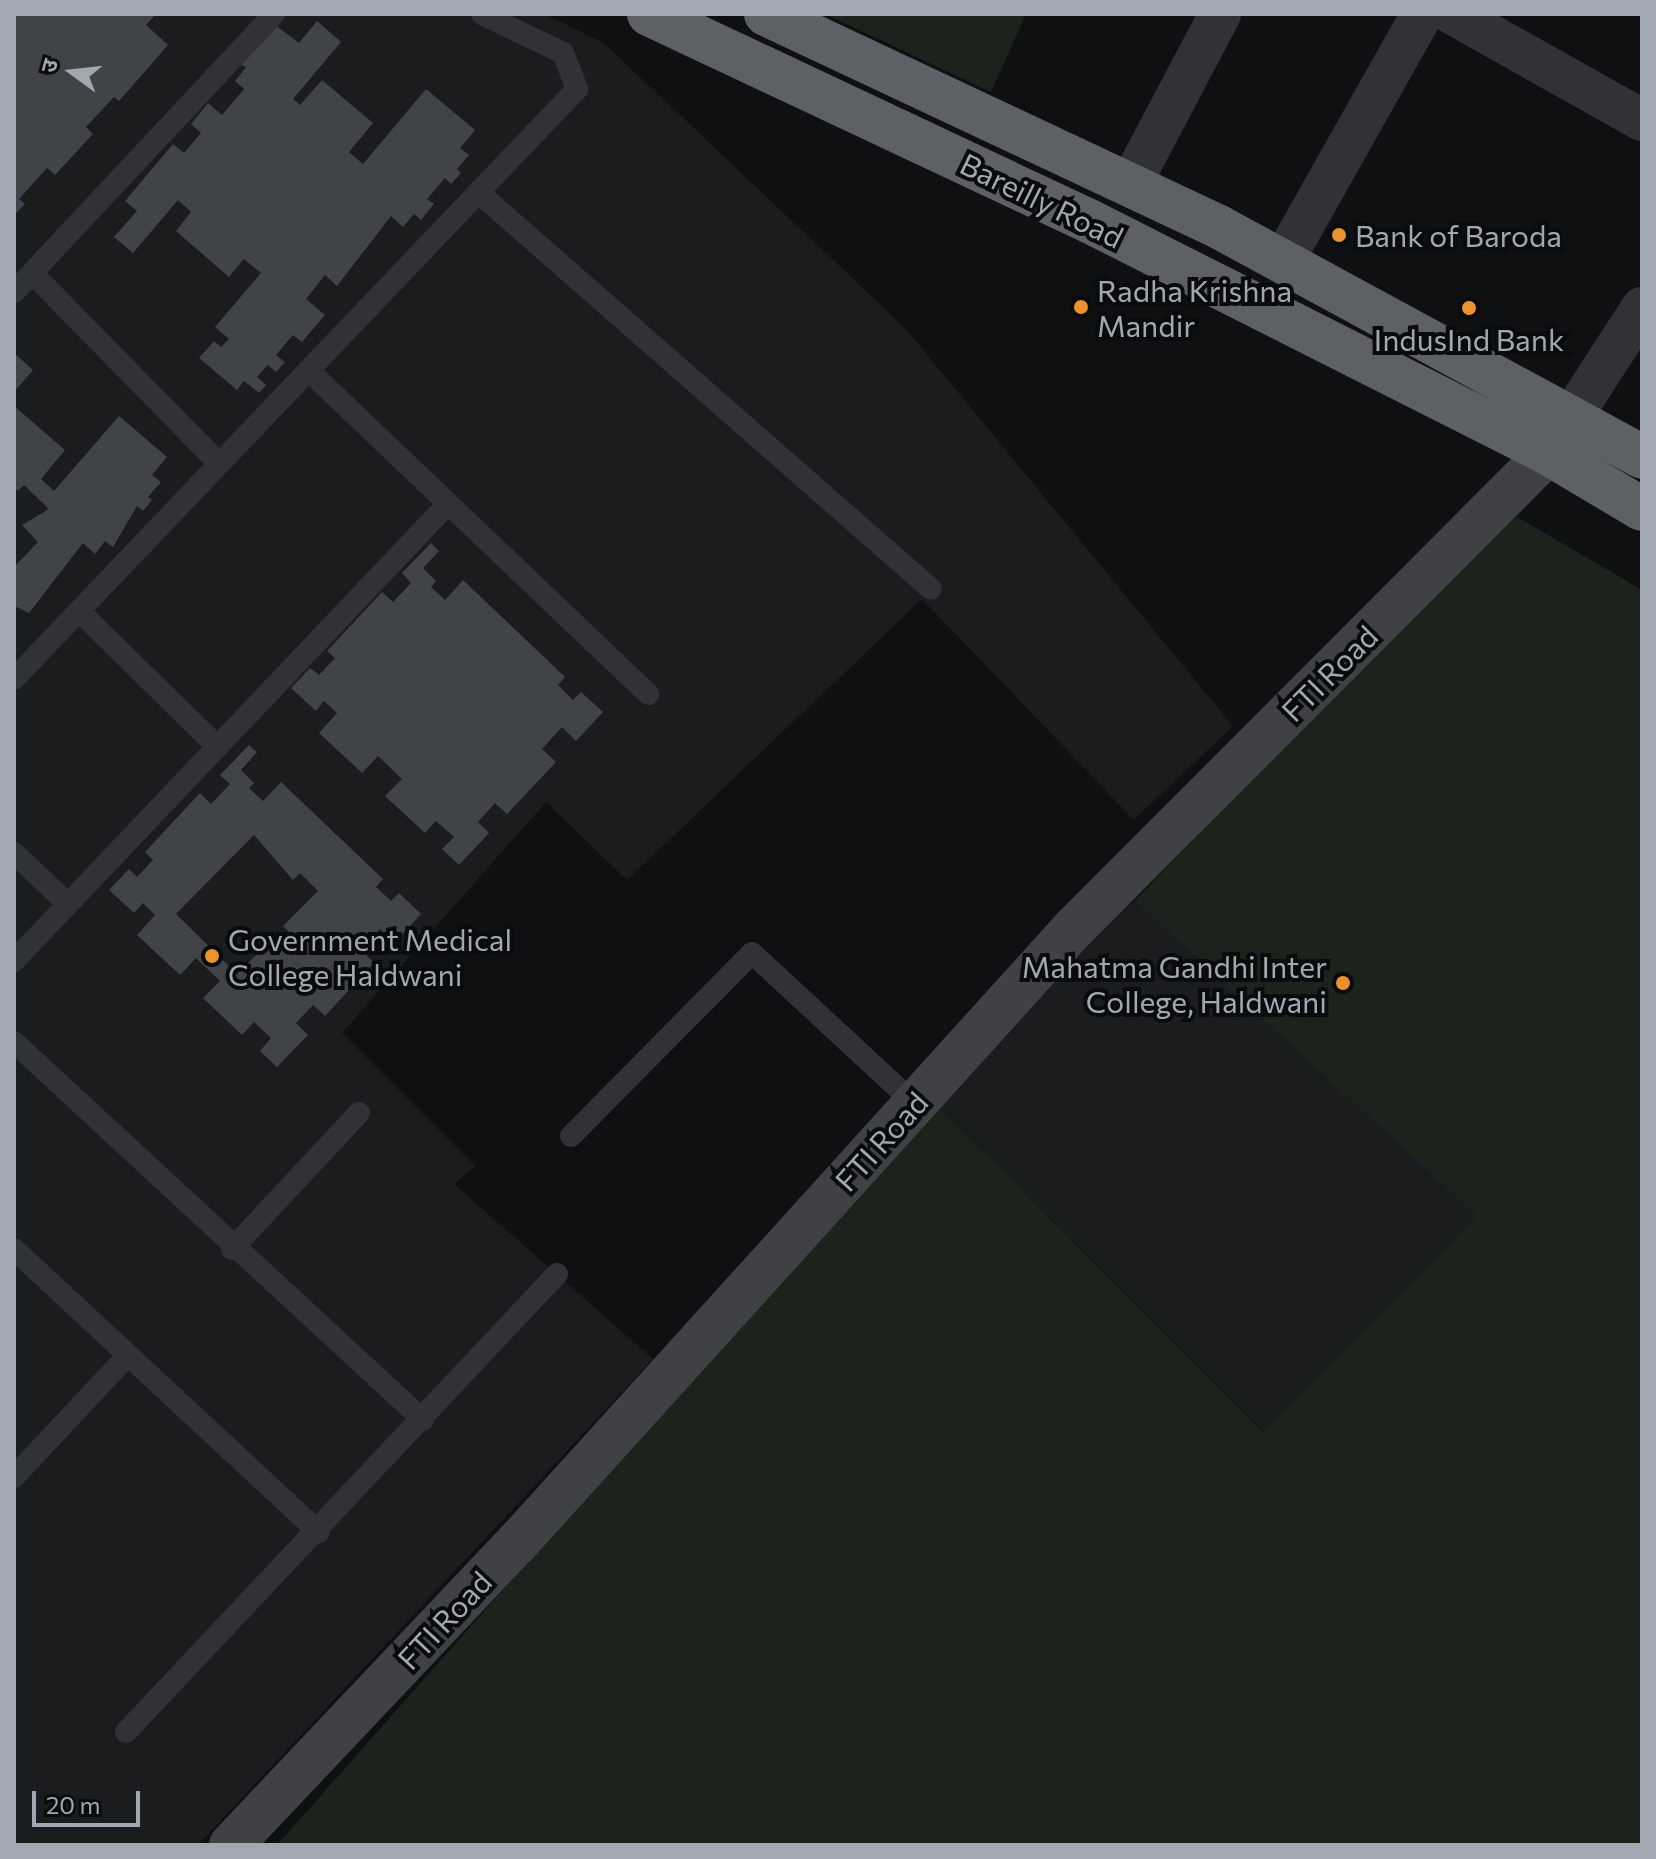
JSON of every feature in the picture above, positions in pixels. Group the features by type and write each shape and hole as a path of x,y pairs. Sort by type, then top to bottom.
{"highway":[{"name":"Bareilly Road","path":"649,14 1091,222 1548,453 1642,509"},
{"name":"Bareilly Road","path":"766,14 1130,185 1283,261 1572,416 1642,457"},
{"path":"1548,453 1572,416"}],"main road":[{"name":"FTI Road","path":"231,1845 517,1543 1073,929 1548,453"}],"street":[{"path":"1130,185 1220,14"},
{"path":"1283,261 1422,14"},
{"path":"1453,14 1642,120"},
{"path":"1572,416 1642,308"}],"lane":[{"path":"14,292 274,14"},
{"path":"14,679 577,89 563,53 482,14"},
{"path":"478,192 931,589"},
{"path":"32,273 219,463"},
{"path":"308,370 445,507 648,694"},
{"path":"14,961 445,507"},
{"path":"79,611 216,745"},
{"path":"14,853 68,904"},
{"path":"571,1136 752,953 915,1104"},
{"path":"14,1042 232,1249 423,1420"},
{"path":"232,1249 359,1113"},
{"path":"14,1249 319,1532"},
{"path":"126,1732 319,1532 557,1274"},
{"path":"14,1477 128,1355"}],"shaded area":[{"name":"Government Medical College Haldwani","path":"14,14 544,14 604,43 905,328 1233,726 1134,820 922,599 627,880 546,802 342,1033 475,1166 454,1184 653,1359 198,1845 14,1845"},
{"path":"825,14 1026,14 991,92"},
{"name":"Mahatma Gandhi Inter College, Haldwani","path":"1517,517 1642,590 1642,1048 1265,1433 935,1103 1102,919 1135,901 1332,696"},
{"path":"1517,517 1642,590 1642,1845 277,1845 935,1103 1264,1433 1477,1216 1135,901 1480,540"}],"building":[{"path":"14,14 156,14 146,25 168,45 119,101 114,97 86,127 93,134 55,175 47,168 19,199 25,204 14,215"},
{"path":"317,21 341,42 293,99 300,105 322,80 373,123 349,152 363,164 426,89 475,130 460,148 469,155 457,169 461,173 451,184 445,178 427,199 434,204 421,220 414,214 403,227 391,216 337,286 325,275 306,299 325,315 302,342 293,335 276,355 285,362 276,372 268,365 257,377 266,385 259,393 244,381 237,390 199,358 214,341 221,347 229,339 215,327 261,273 244,259 229,277 176,231 191,212 178,200 133,253 114,237 137,211 125,201 173,144 184,153 201,133 191,124 208,103 222,115 244,89 235,81 246,67 236,62 274,24 299,43"},
{"path":"14,353 33,370 14,392"},
{"path":"14,406 65,450 41,479 54,491 119,416 167,457 152,475 161,482 148,497 152,500 143,511 137,506 113,547 105,541 95,554 83,543 29,613 14,606 14,567 38,542 22,525 49,509 24,485 18,491 14,487"},
{"path":"431,543 439,551 423,568 436,581 431,587 445,600 463,580 565,677 558,685 573,700 581,692 603,712 576,741 562,727 542,749 556,762 507,814 495,803 478,822 489,833 459,865 442,849 454,837 436,821 425,833 385,796 402,779 378,756 362,773 319,733 337,713 324,701 316,711 291,688 310,668 319,675 335,658 327,651 382,592 393,602 411,583 402,573"},
{"path":"249,745 257,752 241,770 254,783 249,788 263,801 281,782 383,879 376,887 391,901 399,893 421,914 394,943 380,929 361,950 374,963 325,1016 313,1005 296,1023 308,1035 277,1067 260,1051 271,1038 254,1022 242,1035 203,998 220,981 196,958 180,975 137,935 155,915 143,903 134,913 109,890 129,869 137,877 153,860 145,852 200,793 211,804 230,784 220,775","holes":["254,835 293,880 300,873 318,891 283,926 295,938 280,953 269,942 237,974 176,914"]}],"place":[{"name":"Bank of Baroda","path":"1339,235"},
{"name":"Radha Krishna Mandir","path":"1081,307"},
{"name":"IndusInd Bank","path":"1469,308"},
{"name":"Government Medical College Haldwani","path":"212,956"},
{"name":"Mahatma Gandhi Inter College, Haldwani","path":"1343,983"}]}
